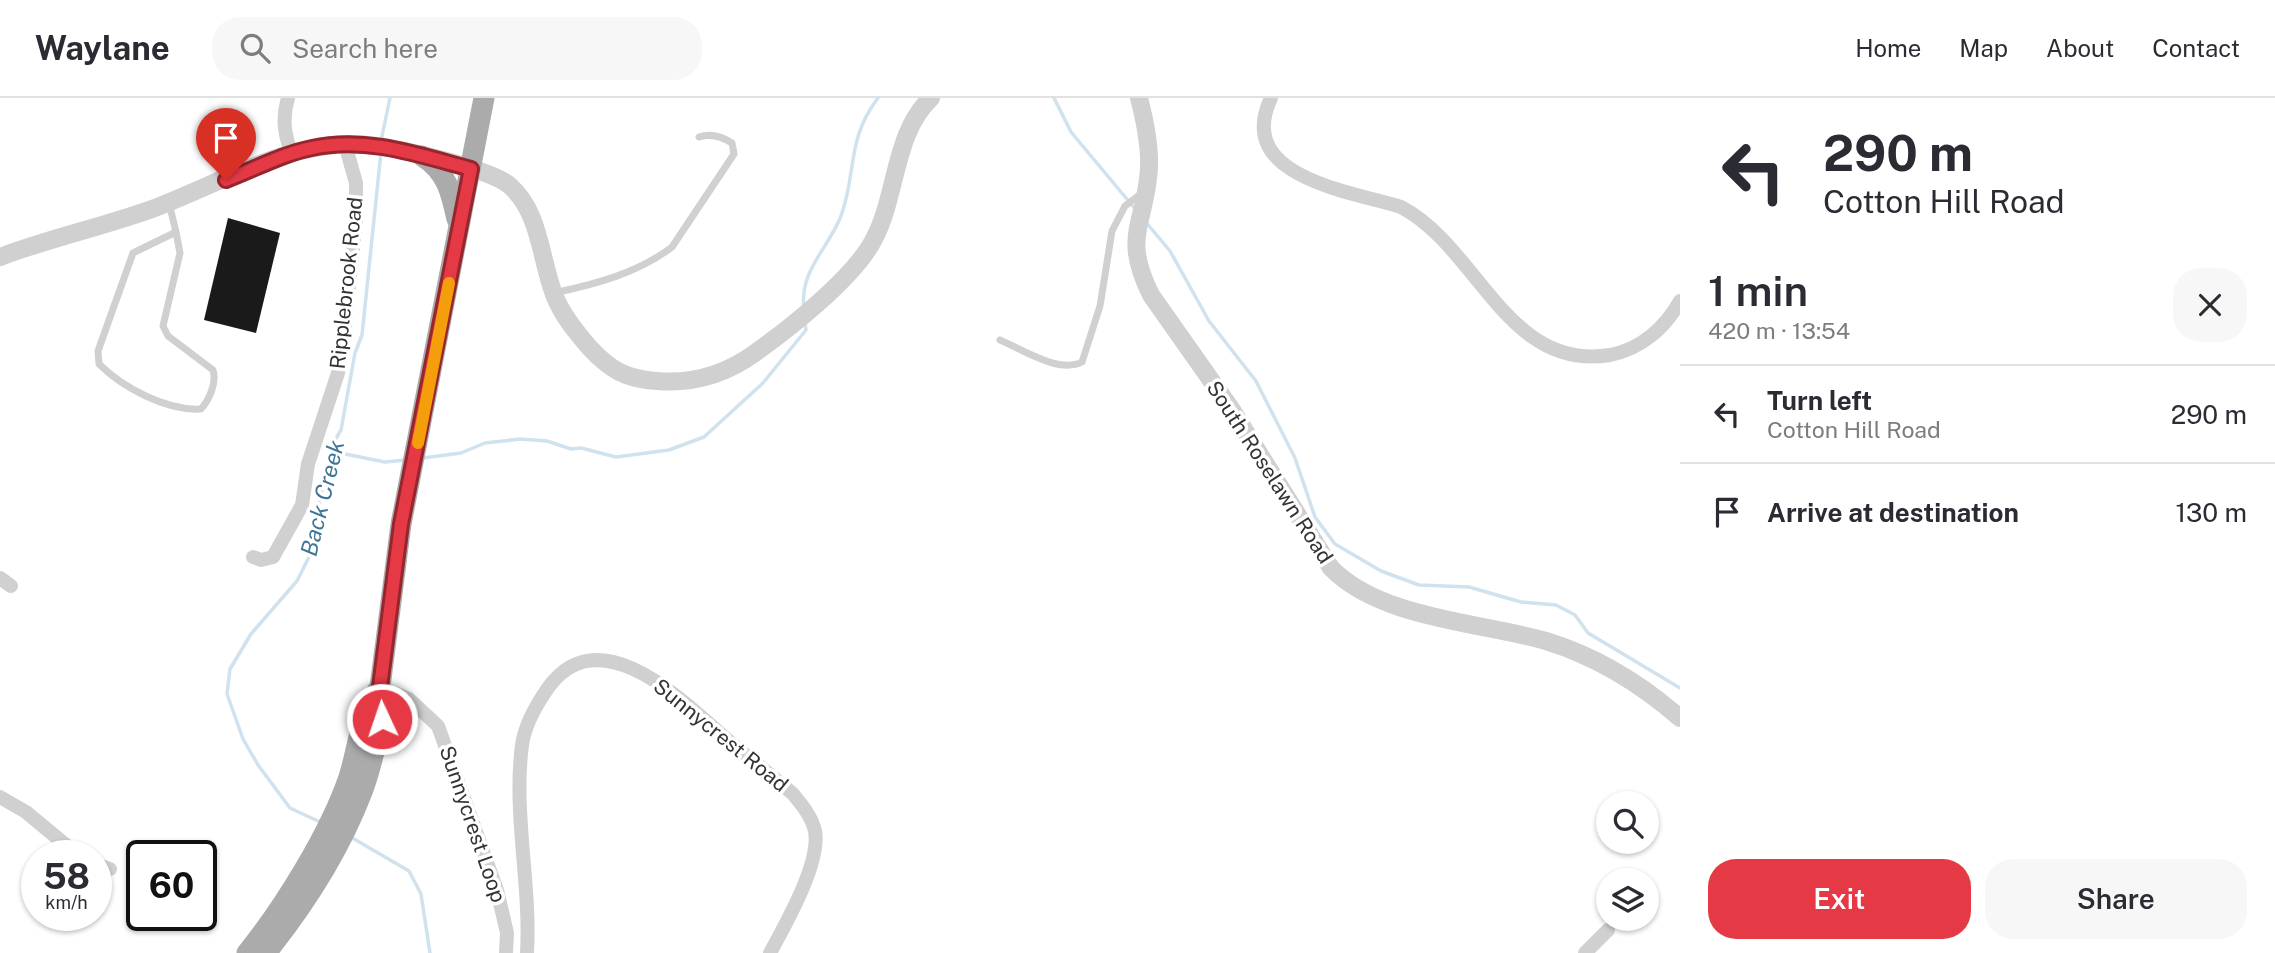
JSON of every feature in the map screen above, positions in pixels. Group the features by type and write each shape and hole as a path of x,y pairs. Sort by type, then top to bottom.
{"main road":[{"path":"266,953 298,914 332,859 363,790 374,715 368,702 380,687 401,524 484,98"},
{"path":"422,156 434,164 445,177 459,230"},
{"path":"247,953 276,916 315,848 348,779 374,715"}],"street":[{"path":"288,98 284,129 292,154"},
{"path":"0,257 169,202 292,154 345,144 369,145 471,169 507,183 520,196 530,212 563,314 600,360 634,379 680,383 702,379 738,364 792,324 855,267 867,251 885,214 910,130 918,112 930,98"},
{"name":"South Roselawn Road","path":"1139,98 1148,141 1146,191 1135,238 1136,257 1146,286 1232,410 1301,524 1343,580 1369,596 1567,649 1619,673 1680,718"},
{"path":"1271,98 1265,116 1265,136 1269,149 1287,169 1401,207 1418,216 1444,239 1517,327 1545,347 1571,356 1614,354 1647,340 1670,317 1680,301"},
{"name":"Ripplebrook Road","path":"253,557 261,560 273,557 299,512 308,464 338,373 356,220 356,183 345,144"},
{"name":"Sunnycrest Road","path":"527,953 520,769 524,736 538,703 554,680 578,664 602,661 643,673 686,701 793,794 804,808 812,822 816,844 799,894 769,953"},
{"name":"Sunnycrest Loop","path":"380,687 410,699 438,726 497,890 507,933 506,953"},
{"path":"0,797 26,812 60,840"},
{"path":"1585,953 1607,931"}],"lane":[{"path":"554,293 606,281 659,257 672,247 734,154 732,143 724,137 699,137"},
{"path":"1000,340 1056,363 1070,366 1082,362 1100,306 1116,219 1125,206 1146,191"},
{"path":"169,202 176,232 180,253 163,326 168,336 213,370 215,377 207,402 201,409 186,410 128,387 99,364 98,351 133,253 176,232"}],"building":[{"path":"228,218 280,233 256,333 204,320"}],"waterway":[{"name":"Back Creek","path":"381,141 390,98"},
{"path":"804,309 806,283 841,216 856,142 868,113 878,98"},
{"path":"1054,98 1071,132 1136,210"},
{"name":"Back Creek","path":"320,822 290,808 258,765 243,739 227,694 230,669 251,634 297,581 309,557 321,493 335,452 334,442 341,430 355,353 362,335 381,152"},
{"path":"1145,221 1170,251 1209,321 1256,381 1295,458 1315,517 1335,544 1381,571 1419,585 1469,587 1521,602 1556,605 1575,615 1588,633 1680,688"},
{"path":"423,458 461,453 485,443 520,439 547,441 571,449 581,448 616,457 669,450 704,437 763,383 806,330 805,324"},
{"path":"335,452 385,462 405,460"},
{"name":"Back Creek","path":"349,836 409,871 421,894 430,953"}],"slow traffic":[{"path":"418,443 449,283"}],"route":[{"path":"226,180 292,154 312,148 345,144 407,152 471,169 433,373 401,524 380,687 384,709 382,719"}]}
